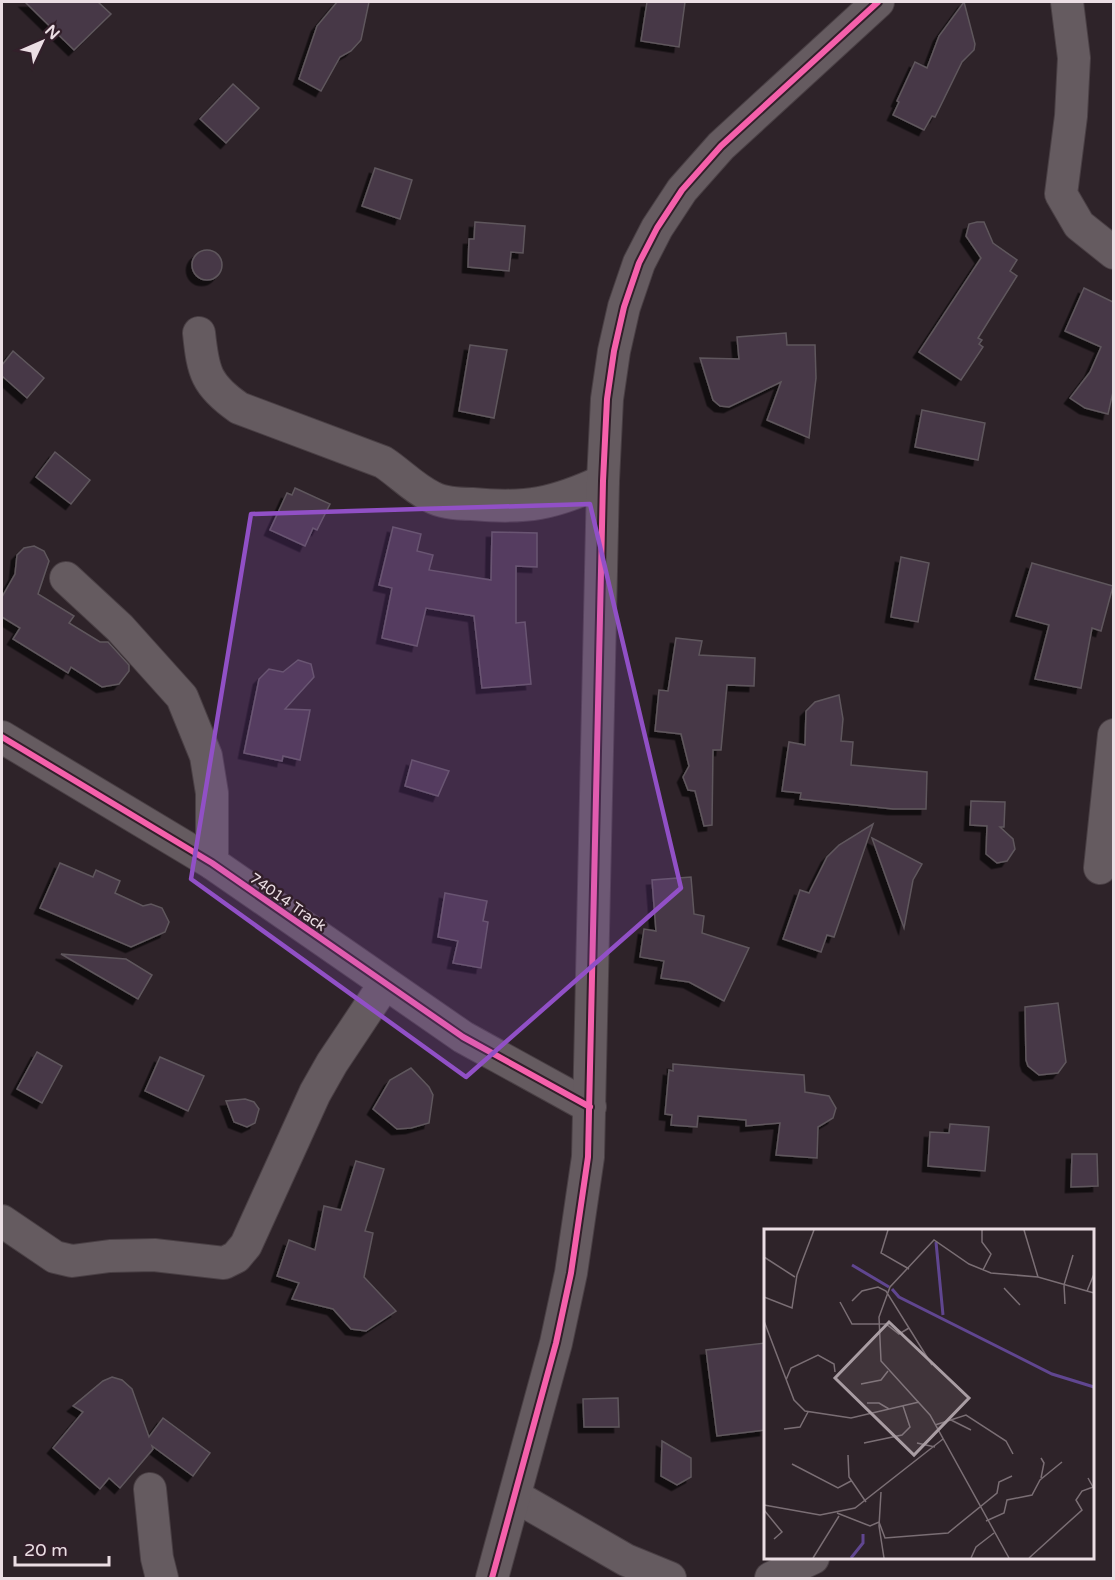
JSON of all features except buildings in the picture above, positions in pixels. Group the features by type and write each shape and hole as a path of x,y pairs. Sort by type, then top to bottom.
{"street":[{"path":"492,1578 556,1343 571,1273 588,1157 603,481 607,399 621,318 639,263 657,228 682,190 721,146 878,2"},
{"path":"1067,2 1074,58 1071,116 1061,194 1079,225 1113,253"},
{"path":"199,333 207,378 218,394 238,408 383,462 399,472 412,486 435,499 499,507 536,505 564,499 603,481"},
{"path":"66,579 120,628 182,697 206,756 212,793 212,863"},
{"path":"1100,868 1113,735"},
{"name":"74014 Track","path":"2,737 212,863 281,909 384,985 463,1037 590,1107"},
{"path":"2,1221 55,1257 72,1261 110,1256 154,1255 224,1263 236,1257 246,1245 315,1093 332,1063 384,985"},
{"path":"150,1489 157,1558 162,1578"},
{"path":"514,1496 626,1560 670,1578"},
{"path":"771,1578 809,1559"}],"highlighted area":[{"path":"590,504 681,888 466,1077 191,879 251,514"}],"cycle path":[{"path":"492,1578 556,1343 571,1273 588,1157 603,481 607,399 614,351 624,307 639,263 657,228 682,190 721,146 878,2"},
{"path":"2,737 212,863 463,1037 590,1107"}]}
